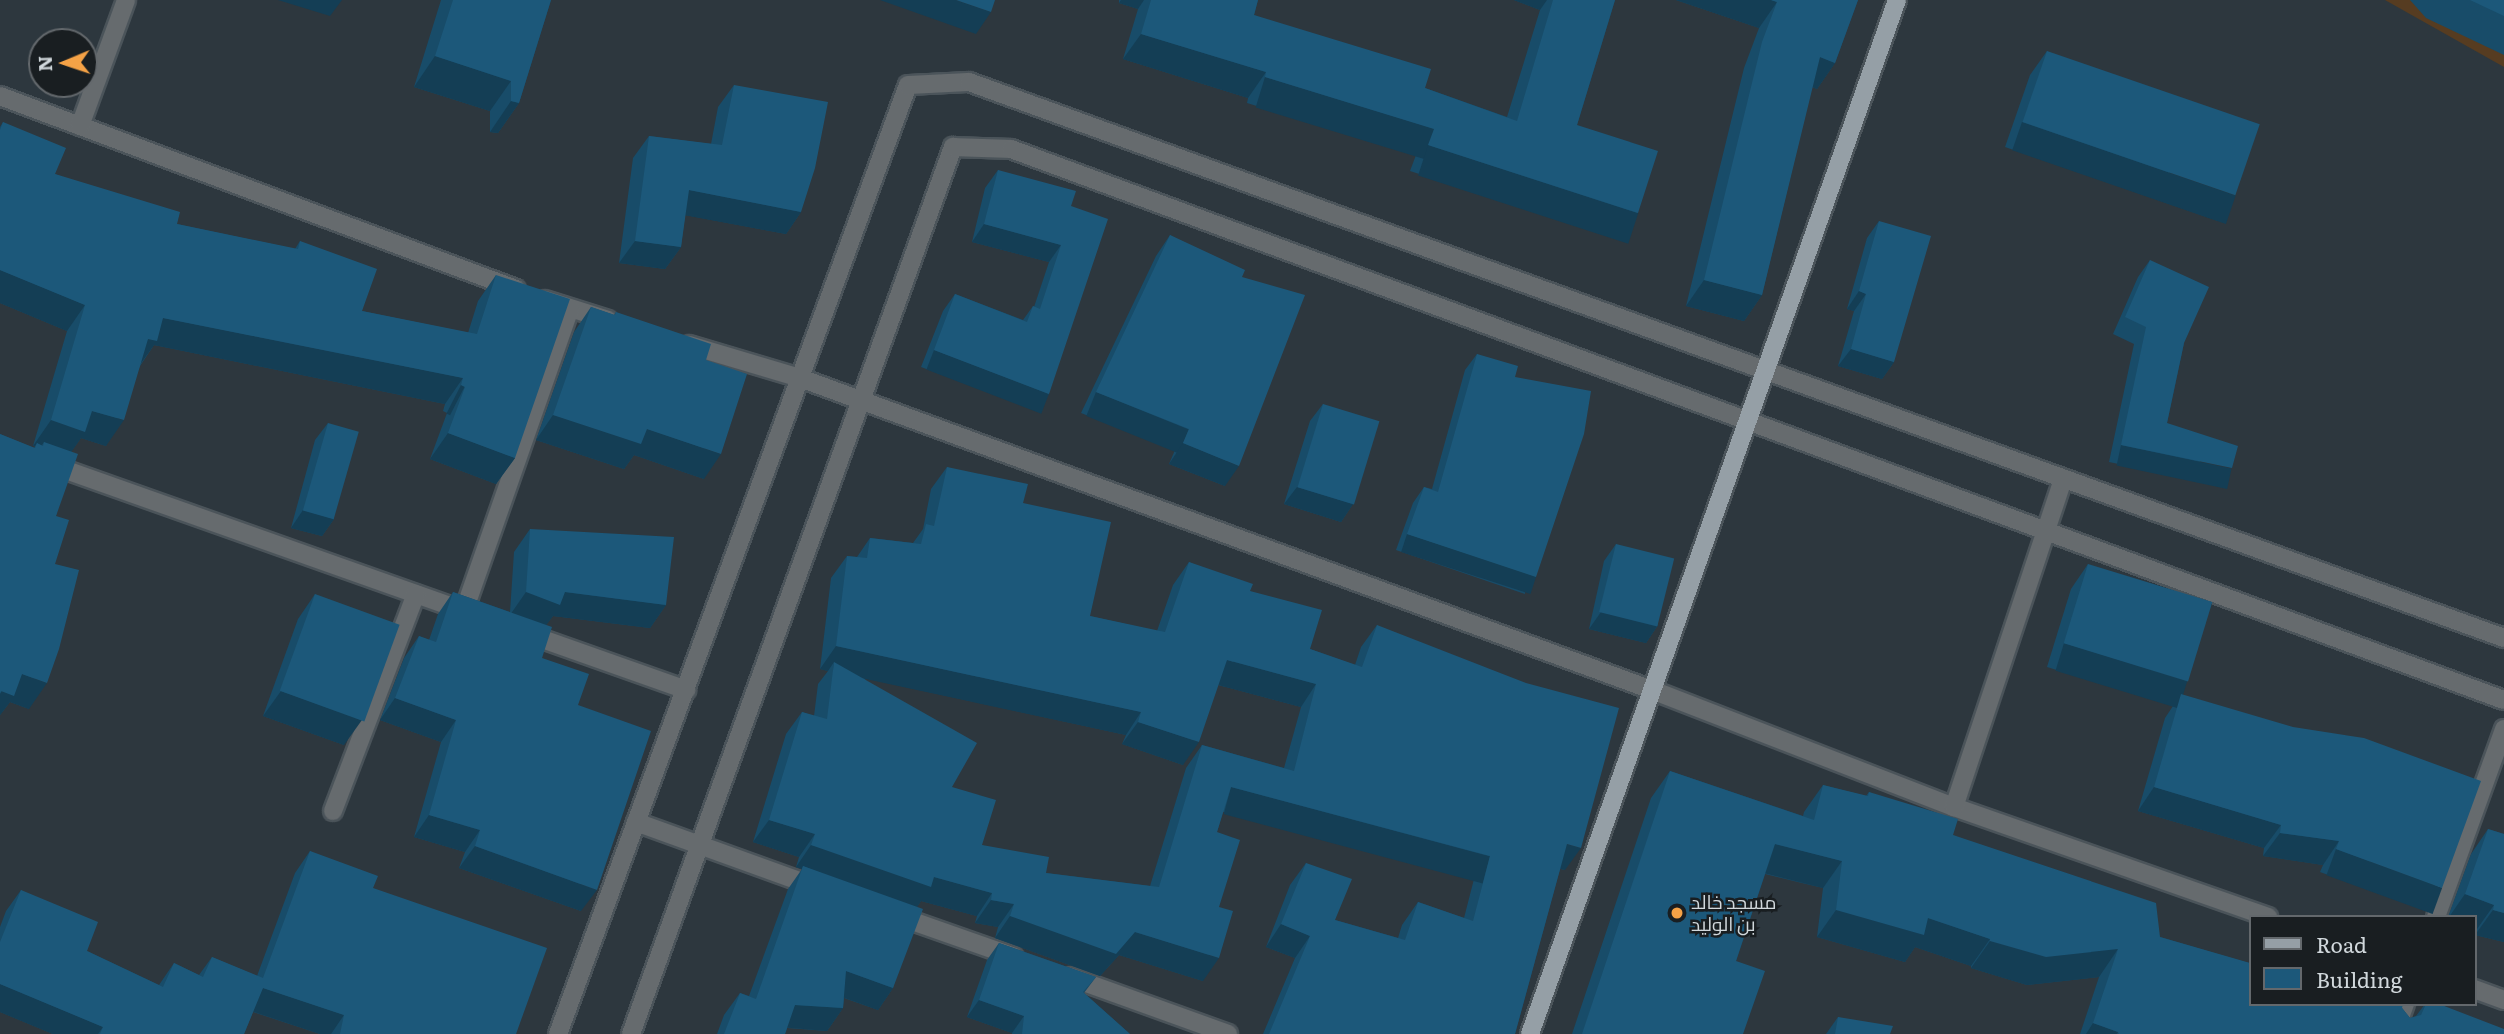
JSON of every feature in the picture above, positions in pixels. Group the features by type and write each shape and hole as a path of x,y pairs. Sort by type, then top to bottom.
{"main road":[{"path":"1530,1034 1897,0"}],"street":[{"path":"80,126 126,0"},
{"path":"558,1034 908,85 969,82 2504,638"},
{"path":"0,96 570,309 621,324"},
{"path":"631,1034 953,147 1011,149 2504,700"},
{"path":"26,455 470,613 570,309"},
{"path":"672,340 800,378 1652,690 1954,807 2262,915"},
{"path":"1954,807 2063,479"},
{"path":"333,811 416,594"},
{"path":"516,629 686,690"},
{"path":"2438,915 2504,729"},
{"path":"636,822 829,891"},
{"path":"880,909 1228,1034"},
{"path":"2476,990 2504,1000"},
{"path":"2394,1034 2404,1006"}],"shaded area":[{"path":"2385,0 2504,0 2504,67"}],"building":[{"path":"453,0 551,0 519,103 511,101 511,81 435,56"},
{"path":"956,0 995,0 991,12"},
{"path":"1151,0 1258,0 1254,15 1431,69 1425,88 1517,121 1553,0 1615,0 1577,125 1658,151 1638,213 1428,145 1434,129 1265,77 1266,72 1141,34"},
{"path":"1771,0 1858,0 1835,63 1820,57 1762,295 1704,280 1762,42 1777,2"},
{"path":"2470,0 2504,0 2504,16"},
{"path":"2047,51 2260,124 2235,195 2023,122"},
{"path":"734,85 828,102 815,168 801,212 689,190 681,247 635,241 649,136 722,145"},
{"path":"3,122 66,148 55,174 180,212 177,224 298,249 300,241 377,269 362,311 477,334 496,275 570,299 515,458 448,433 465,387 461,385 463,378 163,318 157,341 148,339 124,420 92,411 85,432 51,420 85,305 0,270 0,130"},
{"path":"998,170 1076,191 1071,206 1108,219 1049,394 934,350 955,294 1027,322 1033,306 1040,309 1061,245 984,224"},
{"path":"1879,221 1931,236 1894,362 1851,349 1866,294 1859,291"},
{"path":"1170,235 1245,270 1242,277 1305,295 1239,466 1183,443 1189,429 1096,392"},
{"path":"2150,260 2209,287 2184,343 2167,423 2238,446 2232,468 2121,445 2146,327 2125,317"},
{"path":"591,307 615,315 616,312 711,344 706,360 747,374 721,454 647,429 641,444 553,415"},
{"path":"1477,354 1518,366 1515,377 1591,391 1584,434 1536,577 1407,534 1424,487 1438,492"},
{"path":"1323,404 1379,421 1354,504 1298,487"},
{"path":"328,423 359,432 334,519 303,510"},
{"path":"0,434 35,448 37,443 43,446 44,442 78,454 56,516 69,520 55,564 79,570 59,649 47,683 22,674 14,696 1,691 0,694"},
{"path":"947,467 1028,484 1023,503 1111,522 1090,616 1165,632 1189,562 1253,584 1250,591 1322,610 1310,649 1362,667 1377,625 1526,683 1619,708 1581,848 1567,844 1515,1034 1269,1034 1310,936 1281,924 1306,863 1352,879 1335,920 1405,940 1418,902 1473,921 1490,856 1231,787 1217,832 1240,840 1219,907 1233,911 1219,958 1135,932 1116,954 1010,916 1014,904 991,900 992,893 934,877 931,887 811,845 815,834 769,820 802,712 827,719 834,662 977,743 952,787 996,800 982,845 1049,857 1046,873 1159,887 1202,745 1294,771 1316,684 1227,660 1199,742 1138,722 1141,712 836,646 847,556 867,558 870,538 921,544 926,524 934,526"},
{"path":"530,529 674,537 666,605 565,592 560,605 526,592"},
{"path":"1616,544 1674,559 1657,626 1599,612"},
{"path":"2088,564 2212,602 2188,681 2064,643"},
{"path":"453,592 552,627 542,658 589,674 578,705 651,731 597,890 475,846 480,830 429,815 456,720 395,698 419,636 436,642"},
{"path":"315,594 400,625 364,722 280,691"},
{"path":"2181,694 2293,727 2364,738 2481,781 2442,888 2336,849 2339,841 2280,833 2281,825 2154,787"},
{"path":"1670,771 1814,820 1823,785 1868,796 1869,792 1958,819 1953,835 2156,903 2160,937 2248,962 2248,1006 2402,1006 2410,1018 2421,1015 2425,1006 2444,1006 2504,1029 2504,1034 2119,1034 2093,1023 2118,949 2046,957 1990,941 1928,918 1924,935 1836,910 1842,861 1775,844 1736,961 1765,971 1743,1034 1582,1034"},
{"path":"2488,829 2504,834 2504,913 2493,910 2494,905 2465,894"},
{"path":"310,851 378,876 373,888 547,948 516,1034 340,1034 344,1015 263,988 244,1034 100,1034 103,1027 0,984 0,942 21,890 98,922 87,951 163,987 174,963 203,977 212,957 263,978"},
{"path":"803,866 923,909 893,988 846,971 843,1008 795,1005 785,1034 724,1034 740,993 756,999"},
{"path":"999,943 1096,977 1083,992 1130,1034 1022,1034 1024,1016 979,1000"},
{"path":"1838,1017 1893,1026 1890,1034 1835,1034"}],"place":[{"name":"مسجد خالد بن الوليد","path":"1677,913"}]}
